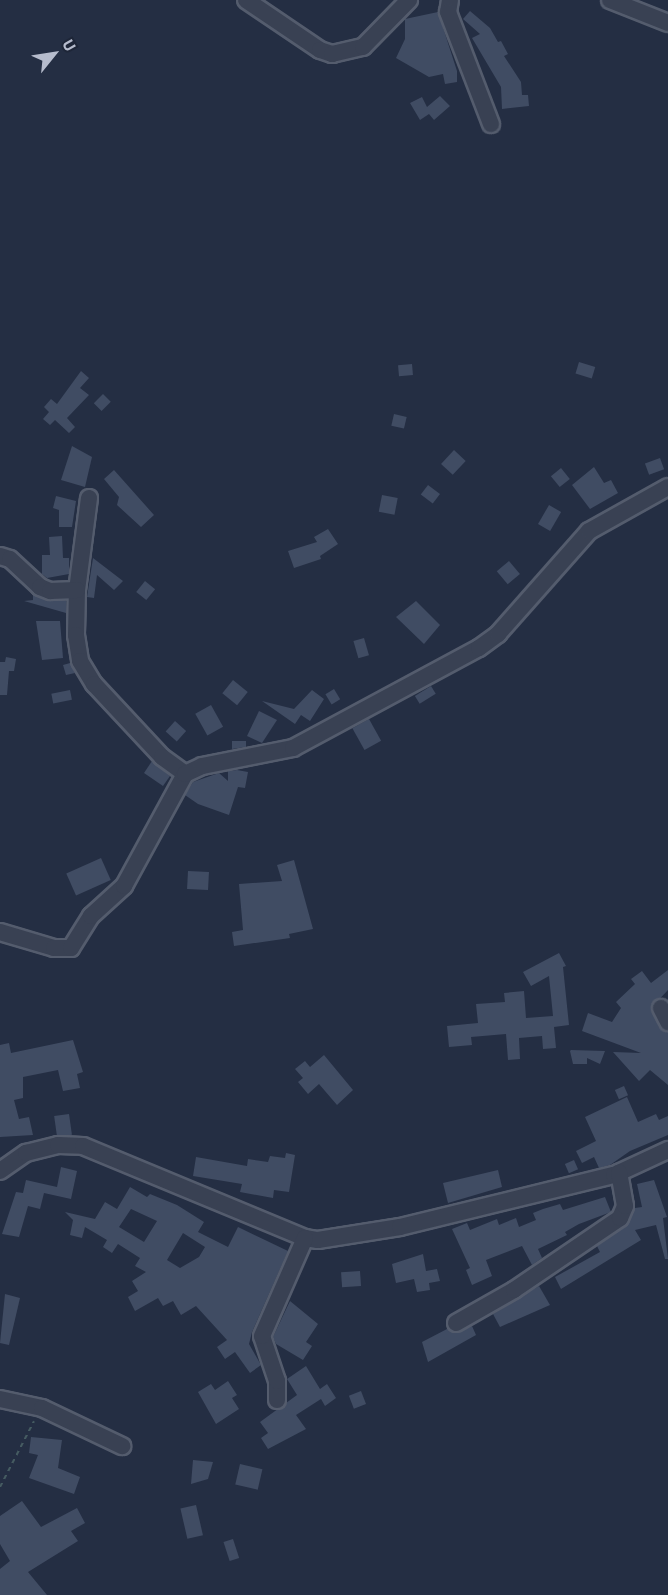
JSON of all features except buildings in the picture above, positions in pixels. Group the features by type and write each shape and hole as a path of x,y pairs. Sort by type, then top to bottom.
{"street":[{"path":"246,0 320,50 343,54 370,42 409,0"},
{"path":"450,0 448,12 491,124"},
{"path":"610,0 668,23"},
{"path":"0,932 63,950 76,944 86,922 124,886 185,774 202,766 293,748 479,648 498,633 589,531 668,487"},
{"path":"89,498 77,590 77,647 87,674 162,757 185,774"},
{"path":"0,556 10,559 40,587 50,591 77,590"},
{"path":"0,1171 12,1160 34,1151 58,1145 83,1146 305,1238 318,1240 400,1227 619,1173 668,1150"},
{"path":"456,1323 514,1290 620,1218 625,1206 619,1173"},
{"path":"277,1400 277,1382 262,1336 305,1238"},
{"path":"0,1398 42,1408 122,1446"}],"path":[{"path":"0,1486 42,1408"}]}
